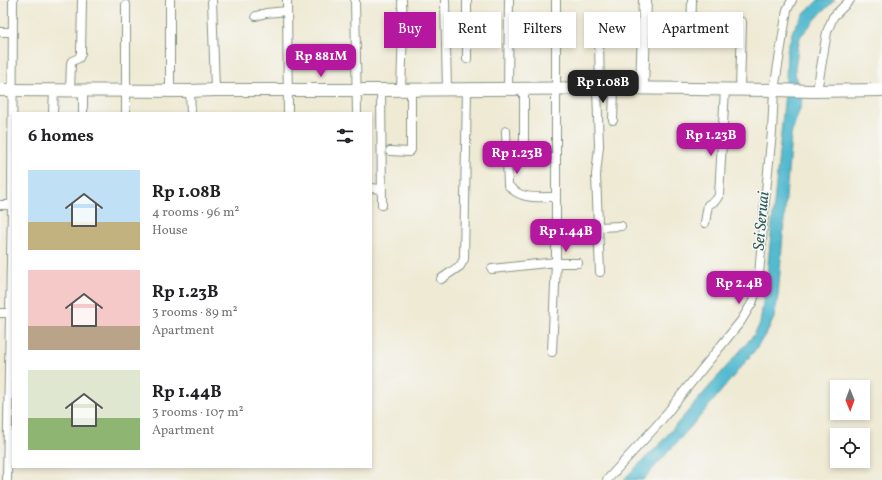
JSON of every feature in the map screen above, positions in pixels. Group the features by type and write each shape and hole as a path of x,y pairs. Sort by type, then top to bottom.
{"street":[{"path":"7,480 11,420 13,0"},
{"path":"70,90 71,63 79,58 81,53 82,0"},
{"path":"170,0 170,91"},
{"path":"212,0 215,90"},
{"path":"287,0 288,112"},
{"path":"355,0 357,112"},
{"path":"390,151 409,152 412,150 406,90 402,0"},
{"path":"445,0 447,90"},
{"path":"467,0 467,59"},
{"path":"508,89 509,0"},
{"path":"552,352 556,263 556,0"},
{"path":"642,88 645,0"},
{"path":"692,0 692,12"},
{"path":"606,480 673,406 741,321 752,303 758,286 772,132 787,10 792,0"},
{"path":"814,91 826,32 833,17 850,0"},
{"path":"126,5 126,112"},
{"path":"256,16 266,13 287,11"},
{"path":"0,32 13,32"},
{"path":"599,48 599,146 596,175 600,272"},
{"path":"740,89 741,48"},
{"path":"613,120 614,88"},
{"path":"0,90 190,92 215,90 642,88 814,91 882,90"},
{"path":"442,279 460,266 464,259 467,89"},
{"path":"524,89 524,157 531,160 555,158"},
{"path":"705,223 708,205 716,200 719,195 725,89"},
{"path":"53,112 54,90"},
{"path":"381,90 382,205"},
{"path":"83,91 83,112"},
{"path":"190,92 191,112"},
{"path":"506,130 508,185 515,192 525,196 555,196"},
{"path":"372,188 381,188"},
{"path":"0,205 12,204"},
{"path":"555,230 621,226"},
{"path":"492,269 556,263 578,263"},
{"path":"0,313 11,313"}],"water":[{"path":"818,0 835,0 800,37 795,69 796,79 802,98 791,135 778,296 774,318 755,350 703,413 643,480 623,480 658,446 753,336 760,324 767,274 786,83 787,51 793,30 802,16"}],"water label":[{"name":"Sei Seruai","path":"762,221"}]}
